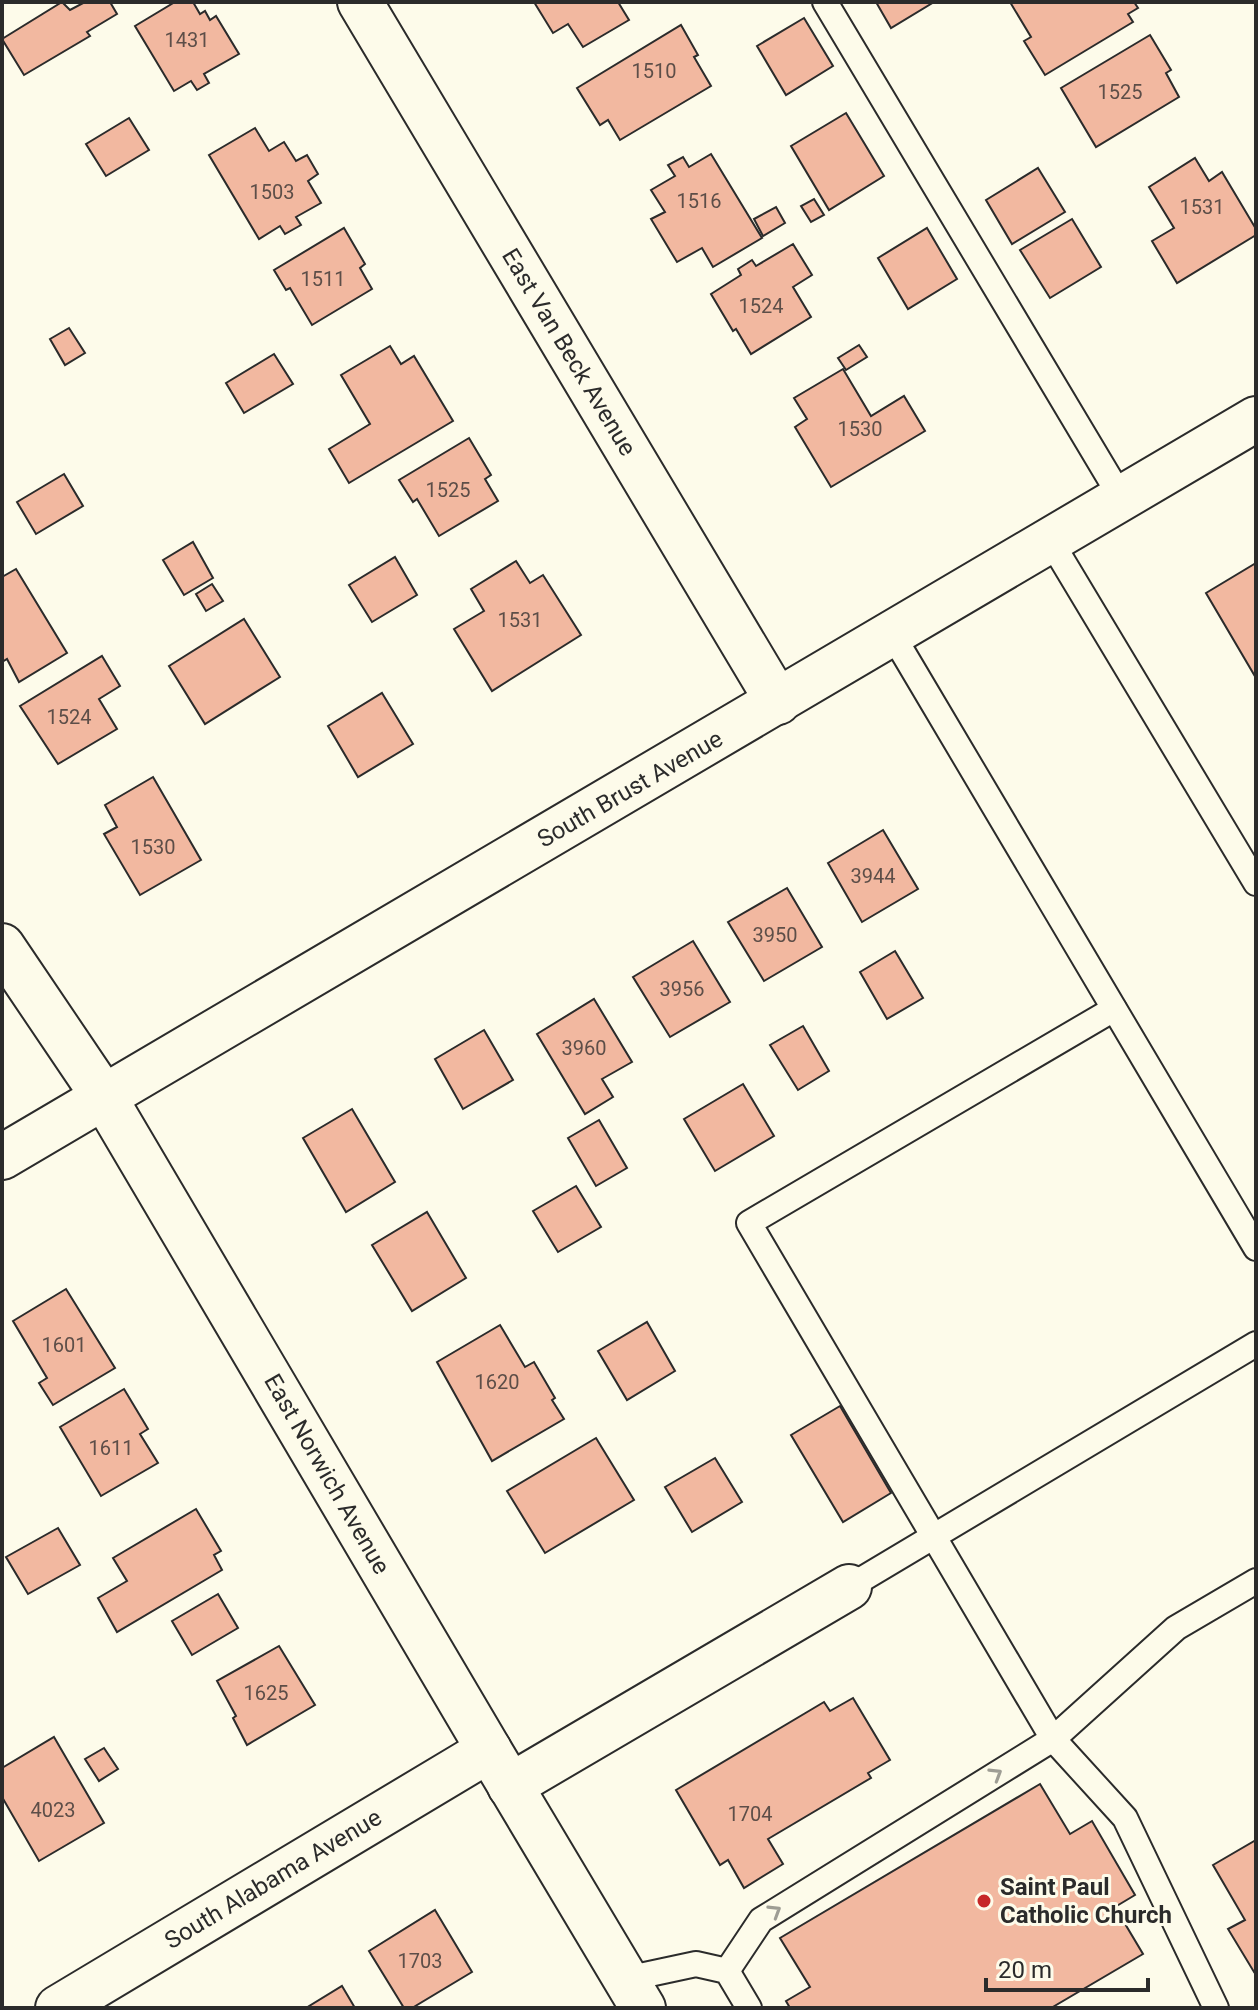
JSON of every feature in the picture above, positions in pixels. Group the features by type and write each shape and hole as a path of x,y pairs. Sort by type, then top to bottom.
{"street":[{"name":"East Van Beck Avenue","path":"360,2 778,702"},
{"name":"South Brust Avenue","path":"2,1157 1256,419"},
{"name":"East Norwich Avenue","path":"2,946 104,1097 634,1993"},
{"name":"South Alabama Avenue","path":"58,2008 499,1768 849,1587"}],"lane":[{"path":"825,2 1122,499"},
{"path":"1050,540 1256,883"},
{"path":"892,634 1256,1248"},
{"path":"1114,1009 749,1223 1053,1739 1125,1818 1216,2008"},
{"path":"849,1587 1256,1344"},
{"path":"727,1971 761,1920 1053,1739 1176,1628 1256,1581"},
{"path":"634,1993 696,1964 727,1971 749,2008"}],"building":[{"path":"62,2 70,10 85,2 110,2 117,14 87,32 90,36 24,75 2,39"},
{"path":"175,2 193,2 200,14 205,11 210,20 216,16 239,54 204,74 209,83 197,90 191,81 174,91 135,26"},
{"path":"534,2 618,2 629,20 583,47 568,24 553,33"},
{"path":"876,2 934,2 891,28"},
{"path":"1010,2 1134,2 1138,8 1128,14 1133,22 1045,75 1024,41 1031,37"},
{"path":"804,18 833,66 786,95 757,46"},
{"path":"681,25 698,55 694,57 711,86 620,140 608,120 600,125 577,88"},
{"path":"1150,35 1171,70 1166,73 1179,97 1096,147 1061,88"},
{"path":"846,113 884,176 829,210 791,146"},
{"path":"129,118 149,150 106,176 86,144"},
{"path":"255,128 269,151 284,142 296,161 307,155 318,174 308,181 321,203 296,217 301,225 285,234 280,226 259,239 209,155"},
{"path":"711,154 762,238 713,267 702,248 677,262 651,219 665,212 651,190 675,176 668,165 683,157 689,167"},
{"path":"1195,158 1209,181 1222,172 1256,229 1256,235 1177,283 1152,241 1174,228 1149,187"},
{"path":"1038,168 1065,212 1012,244 986,200"},
{"path":"814,199 824,215 811,222 801,206"},
{"path":"776,207 785,223 763,236 754,219"},
{"path":"1072,219 1101,267 1050,298 1020,250"},
{"path":"344,228 365,264 360,268 372,289 312,325 290,288 286,290 274,270"},
{"path":"927,228 957,279 908,309 878,258"},
{"path":"793,244 812,275 793,287 811,317 751,354 711,294 741,275 738,269 752,260 756,266"},
{"path":"69,328 85,353 65,365 50,339"},
{"path":"859,345 867,357 846,370 838,358"},
{"path":"390,346 401,364 414,356 453,421 349,483 329,449 370,424 341,375"},
{"path":"274,354 293,384 244,413 226,383"},
{"path":"843,369 871,416 904,396 925,431 831,487 795,427 807,419 794,398"},
{"path":"469,438 491,475 485,479 498,501 439,536 417,499 413,502 399,480"},
{"path":"64,474 83,506 36,534 17,502"},
{"path":"193,542 213,578 184,595 163,560"},
{"path":"395,557 417,595 372,622 349,585"},
{"path":"516,561 530,583 543,575 581,635 492,691 454,629 484,611 471,589"},
{"path":"1256,563 1256,678 1206,593"},
{"path":"16,569 67,653 19,682 7,659 2,662 2,577"},
{"path":"212,584 223,601 206,611 196,594"},
{"path":"244,619 280,677 205,724 169,666"},
{"path":"102,656 120,686 99,699 117,729 58,764 20,706"},
{"path":"382,693 413,744 358,777 328,726"},
{"path":"153,777 201,860 140,895 104,834 117,827 105,805"},
{"path":"883,830 918,889 862,922 828,863"},
{"path":"787,888 822,947 764,981 728,922"},
{"path":"693,941 730,1002 670,1037 633,977"},
{"path":"895,951 923,998 887,1019 860,972"},
{"path":"594,999 632,1062 602,1079 613,1097 585,1114 537,1034"},
{"path":"803,1026 829,1071 798,1090 770,1045"},
{"path":"484,1030 513,1080 463,1109 435,1059"},
{"path":"743,1084 774,1136 715,1171 684,1119"},
{"path":"352,1109 395,1182 346,1212 303,1138"},
{"path":"599,1120 627,1168 596,1186 568,1138"},
{"path":"576,1186 601,1227 558,1252 533,1211"},
{"path":"427,1212 466,1278 412,1311 372,1245"},
{"path":"66,1289 115,1368 53,1405 39,1383 47,1378 13,1321"},
{"path":"647,1322 675,1371 627,1400 598,1351"},
{"path":"500,1325 525,1367 534,1362 564,1419 492,1461 437,1362"},
{"path":"124,1389 148,1429 140,1434 158,1463 101,1496 60,1427"},
{"path":"840,1406 891,1493 843,1522 791,1435"},
{"path":"596,1438 634,1500 545,1553 507,1491"},
{"path":"715,1458 742,1502 692,1532 665,1487"},
{"path":"196,1509 221,1551 214,1555 222,1570 117,1632 98,1598 127,1581 113,1558"},
{"path":"58,1528 80,1565 28,1594 6,1557"},
{"path":"218,1594 238,1628 192,1655 172,1621"},
{"path":"279,1646 315,1705 247,1745 217,1681"},
{"path":"853,1698 890,1760 868,1773 871,1778 768,1839 783,1864 744,1888 728,1860 720,1865 676,1790 824,1702 830,1711"},
{"path":"54,1737 104,1823 39,1861 2,1797 2,1768"},
{"path":"104,1748 118,1769 99,1781 85,1759"},
{"name":"Saint Paul Catholic Church","path":"1040,1784 1070,1834 1092,1821 1135,1895 1115,1907 1143,1954 1051,2008 790,2008 786,2001 810,1987 780,1938"},
{"path":"1256,1840 1254,1972 1228,1929 1245,1920 1213,1865"},
{"path":"435,1910 472,1972 412,2008 404,2008 369,1951"},
{"path":"342,1986 355,2008 306,2008"}],"place":[{"name":"Saint Paul Catholic Church","path":"984,1901"}]}
